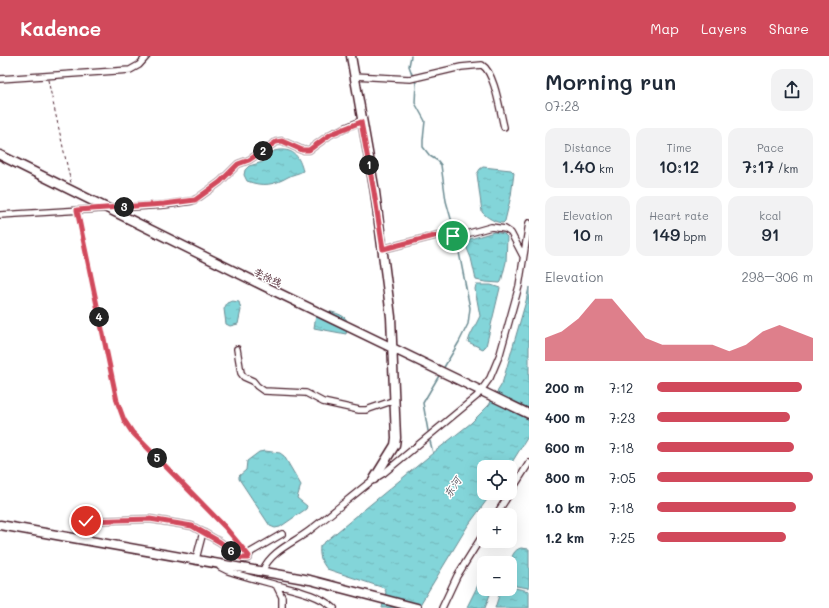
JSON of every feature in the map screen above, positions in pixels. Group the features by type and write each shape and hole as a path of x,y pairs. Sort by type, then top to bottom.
{"main road":[{"path":"350,56 383,249 391,317 396,434 394,445 374,479"},
{"name":"李徐线","path":"0,155 264,286 529,414"},
{"path":"0,525 263,570 310,580 417,608"}],"street":[{"path":"0,79 130,70 139,65 147,56"},
{"path":"354,76 413,79 480,64 484,66 489,73 497,94 504,127"},
{"path":"0,215 164,204 195,200 220,182 238,164 249,160 276,142 282,141 302,150 309,150 331,134 361,122"},
{"path":"263,570 268,560 274,554 307,532 374,479 384,474 477,396 486,385 500,354 519,286 529,223"},
{"path":"383,249 438,235 459,236 491,227 498,227 508,231 513,236 524,257"},
{"path":"237,349 243,376 253,380 257,386 264,391 306,393 323,402 362,411 395,400"},
{"path":"500,508 529,463"},
{"path":"86,521 150,519 192,526 220,542 241,558 248,558 251,552 282,534"},
{"path":"196,559 203,532"},
{"path":"442,608 457,576 477,544"},
{"path":"219,563 220,567 228,571 313,595 334,608"},
{"path":"276,585 282,597 282,608"}],"path":[{"path":"47,76 72,188"},
{"path":"77,210 117,401 124,420 132,432 225,527 249,556"}],"water":[{"path":"274,151 289,151 296,155 303,171 278,182 268,184 258,184 247,181 244,175 245,170 249,166 263,162"},
{"path":"483,167 511,170 514,173 511,196 505,221 503,223 491,219 482,212 477,174"},
{"path":"494,232 504,234 507,237 506,262 500,283 476,280 471,258 466,246 470,239"},
{"path":"476,285 491,285 500,288 486,346 483,349 468,342 480,316 475,289"},
{"name":"东河","path":"529,287 529,435 513,460 477,460 477,500 487,500 481,508 477,508 477,513 467,527 418,608 382,608 386,592 384,588 327,569 321,558 320,546 471,423 489,405 502,384"},
{"path":"232,301 239,302 241,310 238,324 230,326 226,324 224,309 227,303"},
{"path":"323,311 336,313 346,319 346,334 314,328 316,315"},
{"path":"265,451 280,453 284,456 301,485 297,498 307,506 306,509 280,527 275,528 270,526 239,479 239,476 246,470 247,461 259,452"},
{"path":"521,548 529,549 529,588 517,586 517,556 512,556 517,550"},
{"path":"477,587 477,596 489,596 485,608 467,607"},
{"path":"517,588 529,591 529,608 495,608 499,596 517,596"}],"waterway":[{"path":"411,56 409,66 413,77"},
{"path":"414,80 416,83 415,103 425,121 423,147 430,156 441,165 446,201 455,233"},
{"path":"443,369 468,324 470,308 456,237"},
{"path":"428,431 423,403 440,374"},
{"path":"430,441 433,453"}],"route":[{"path":"86,521 150,519 192,526 220,542 241,558 248,558 249,556 225,527 132,432 124,420 117,401 77,210 192,201 220,182 238,164 249,160 276,142 282,141 306,151 331,134 361,122 383,249 438,235 453,236"}]}
